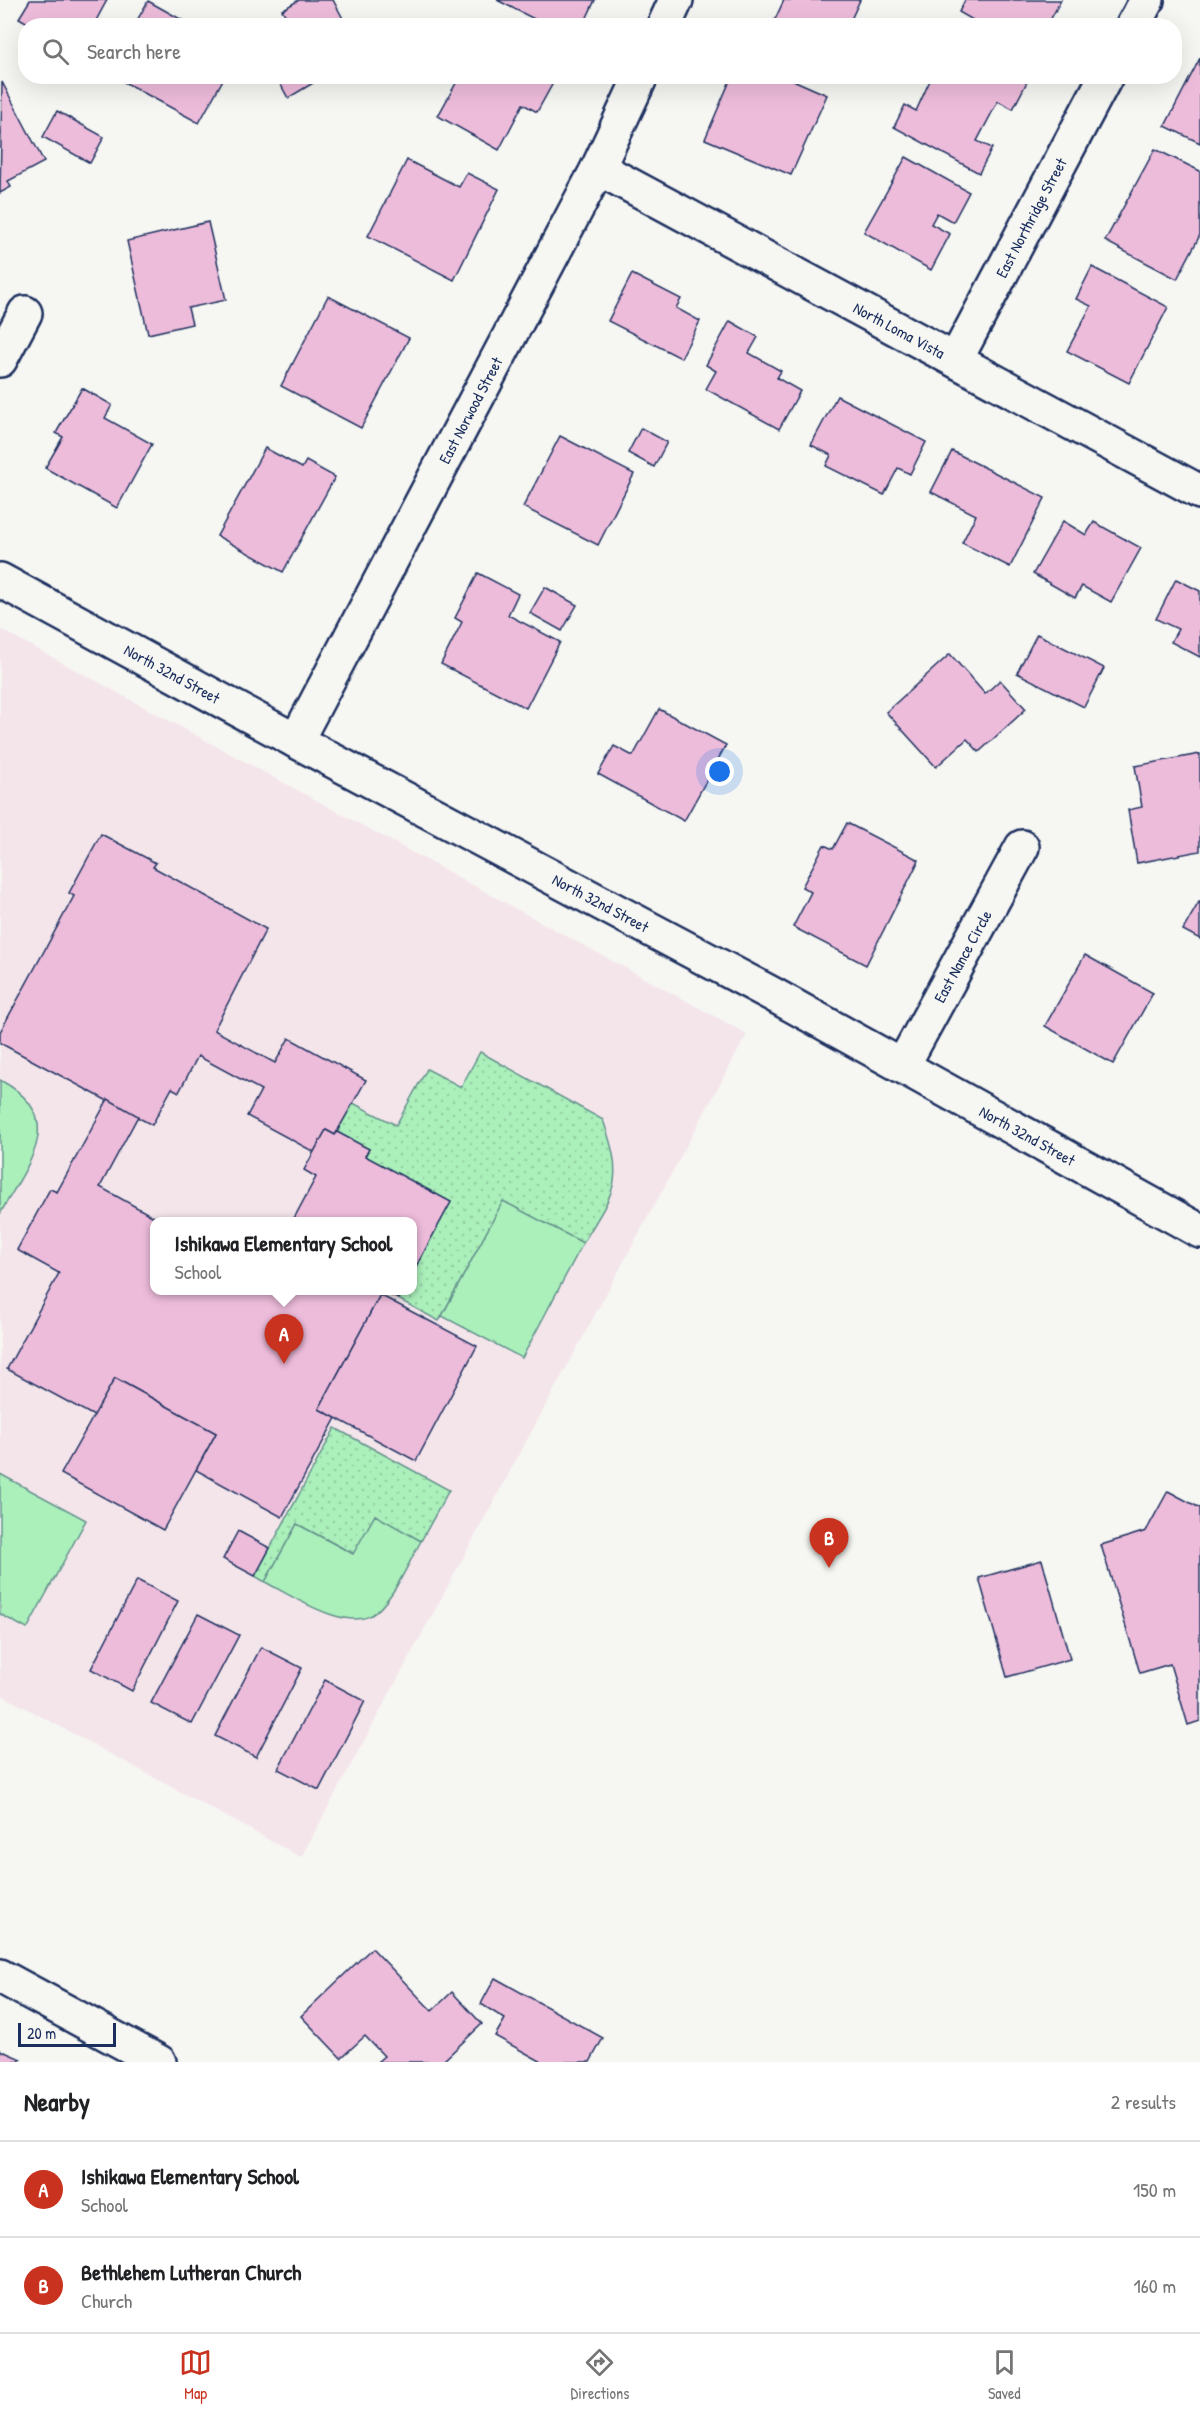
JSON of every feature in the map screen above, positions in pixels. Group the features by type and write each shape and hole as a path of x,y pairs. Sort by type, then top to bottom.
{"street":[{"path":"668,18 676,0"},
{"path":"1137,18 1147,0"},
{"name":"East Norwood Street","path":"296,741 598,168 636,84"},
{"name":"East Northridge Street","path":"956,359 1102,84"},
{"name":"North Loma Vista","path":"598,168 1200,492"},
{"path":"0,360 25,313"},
{"name":"North 32nd Street","path":"0,580 903,1065 1200,1231"},
{"name":"East Nance Circle","path":"903,1065 1022,848"},
{"path":"0,1976 159,2062"}],"shaded area":[{"path":"0,629 747,1034 301,1857 0,1694"}],"green space":[{"path":"480,1052 603,1120 614,1158 615,1172 609,1197 583,1243 503,1202 439,1321 398,1299 400,1295 417,1295 417,1265 451,1202 365,1156 369,1149 337,1132 353,1103 396,1125 427,1069 461,1087"},
{"path":"0,1080 21,1095 34,1110 38,1126 37,1142 31,1160 0,1214"},
{"path":"503,1201 583,1243 522,1358 442,1316"},
{"path":"335,1428 449,1490 421,1541 375,1516 354,1554 297,1524 265,1582 255,1576"},
{"path":"0,1474 86,1520 27,1629 0,1614"},
{"path":"375,1515 421,1541 396,1588 376,1612 365,1618 351,1619 336,1616 304,1603 265,1582 297,1524 353,1554"}],"building":[{"path":"30,0 107,0 97,18 19,18"},
{"path":"299,0 333,0 343,18 283,18 286,16 282,10"},
{"path":"497,0 595,0 587,18 532,18"},
{"path":"784,0 860,0 852,18 776,18"},
{"path":"965,0 1061,0 1051,18 969,18 959,12"},
{"path":"148,1 179,18 138,18"},
{"path":"1200,58 1200,143 1165,126"},
{"path":"2,82 44,162 8,181 11,187 0,193"},
{"path":"128,84 221,84 199,123"},
{"path":"280,84 312,84 288,98"},
{"path":"456,84 552,84 537,112 523,104 499,150 438,116"},
{"path":"729,84 802,84 827,95 791,175 705,139"},
{"path":"928,84 1026,84 1013,109 998,101 977,141 992,148 979,173 894,127 905,105 916,111"},
{"path":"57,111 104,137 90,163 43,137"},
{"path":"1155,149 1200,171 1200,235 1177,279 1105,241"},
{"path":"906,157 969,192 953,222 937,213 931,224 950,234 931,270 864,232"},
{"path":"407,160 459,187 467,173 499,189 454,280 368,236"},
{"path":"208,222 226,300 188,308 192,324 148,334 127,241"},
{"path":"1092,267 1168,307 1129,383 1067,351 1091,306 1076,299"},
{"path":"632,274 681,299 676,308 700,321 681,358 608,321"},
{"path":"328,296 409,338 361,428 281,386"},
{"path":"730,321 758,337 749,353 781,371 777,378 800,391 779,429 706,389 716,371 706,365"},
{"path":"82,388 112,405 105,418 152,444 117,508 45,468 63,437 56,433"},
{"path":"837,396 926,442 910,474 898,468 884,495 826,466 831,455 811,445"},
{"path":"641,428 667,442 654,467 628,453"},
{"path":"560,436 634,474 598,545 523,507"},
{"path":"265,448 302,468 306,461 335,477 283,572 217,536"},
{"path":"952,451 1045,498 1010,567 962,543 976,515 931,492"},
{"path":"1063,521 1086,535 1094,522 1141,548 1111,602 1082,586 1075,598 1033,574"},
{"path":"478,573 518,594 508,615 560,642 526,708 441,664 462,622 455,618"},
{"path":"1176,579 1200,591 1200,657 1171,642 1178,629 1156,619"},
{"path":"545,587 577,605 562,631 530,613"},
{"path":"1037,634 1104,668 1084,707 1017,673"},
{"path":"950,654 985,694 1000,680 1026,709 979,752 967,739 936,767 886,712"},
{"path":"659,709 726,745 684,821 598,774 614,746 633,756"},
{"path":"1200,754 1200,851 1137,863 1128,810 1142,807 1135,766"},
{"path":"847,823 919,860 866,965 793,927 811,892 802,887 824,845 833,849"},
{"path":"101,834 156,863 153,867 266,929 214,1030 275,1063 289,1038 366,1080 335,1135 326,1130 314,1152 247,1116 261,1090 198,1056 179,1092 172,1088 152,1125 0,1043 0,1032 74,896 69,893"},
{"path":"1200,902 1200,939 1183,930"},
{"path":"1085,955 1153,993 1113,1064 1045,1026"},
{"path":"108,1099 138,1116 100,1187 154,1217 150,1217 150,1295 380,1295 319,1409 336,1418 282,1517 196,1470 216,1433 115,1378 94,1416 7,1369 59,1273 17,1250 50,1189 57,1192"},
{"path":"326,1130 335,1135 337,1132 369,1149 365,1156 451,1202 417,1265 417,1217 295,1217 316,1177 304,1170"},
{"path":"380,1295 477,1346 416,1461 319,1409"},
{"path":"115,1378 216,1433 163,1530 61,1474"},
{"path":"1168,1491 1200,1508 1200,1721 1188,1725 1170,1664 1140,1673 1101,1545 1146,1531"},
{"path":"238,1531 270,1548 255,1576 223,1559"},
{"path":"1042,1560 1070,1659 1007,1677 979,1578"},
{"path":"137,1580 178,1601 132,1691 91,1669"},
{"path":"198,1614 239,1635 192,1724 151,1703"},
{"path":"261,1647 302,1668 256,1757 215,1736"},
{"path":"325,1680 365,1701 319,1790 278,1769"},
{"path":"372,1948 432,2011 452,1992 482,2024 442,2062 377,2062 384,2056 365,2036 341,2058 301,2016"},
{"path":"495,1978 603,2038 590,2062 542,2062 495,2036 505,2019 481,2004"},
{"path":"0,2050 21,2059 19,2062 0,2062"}],"place":[{"name":"Ishikawa Elementary School","path":"284,1364"},
{"name":"Bethlehem Lutheran Church","path":"829,1568"}]}
